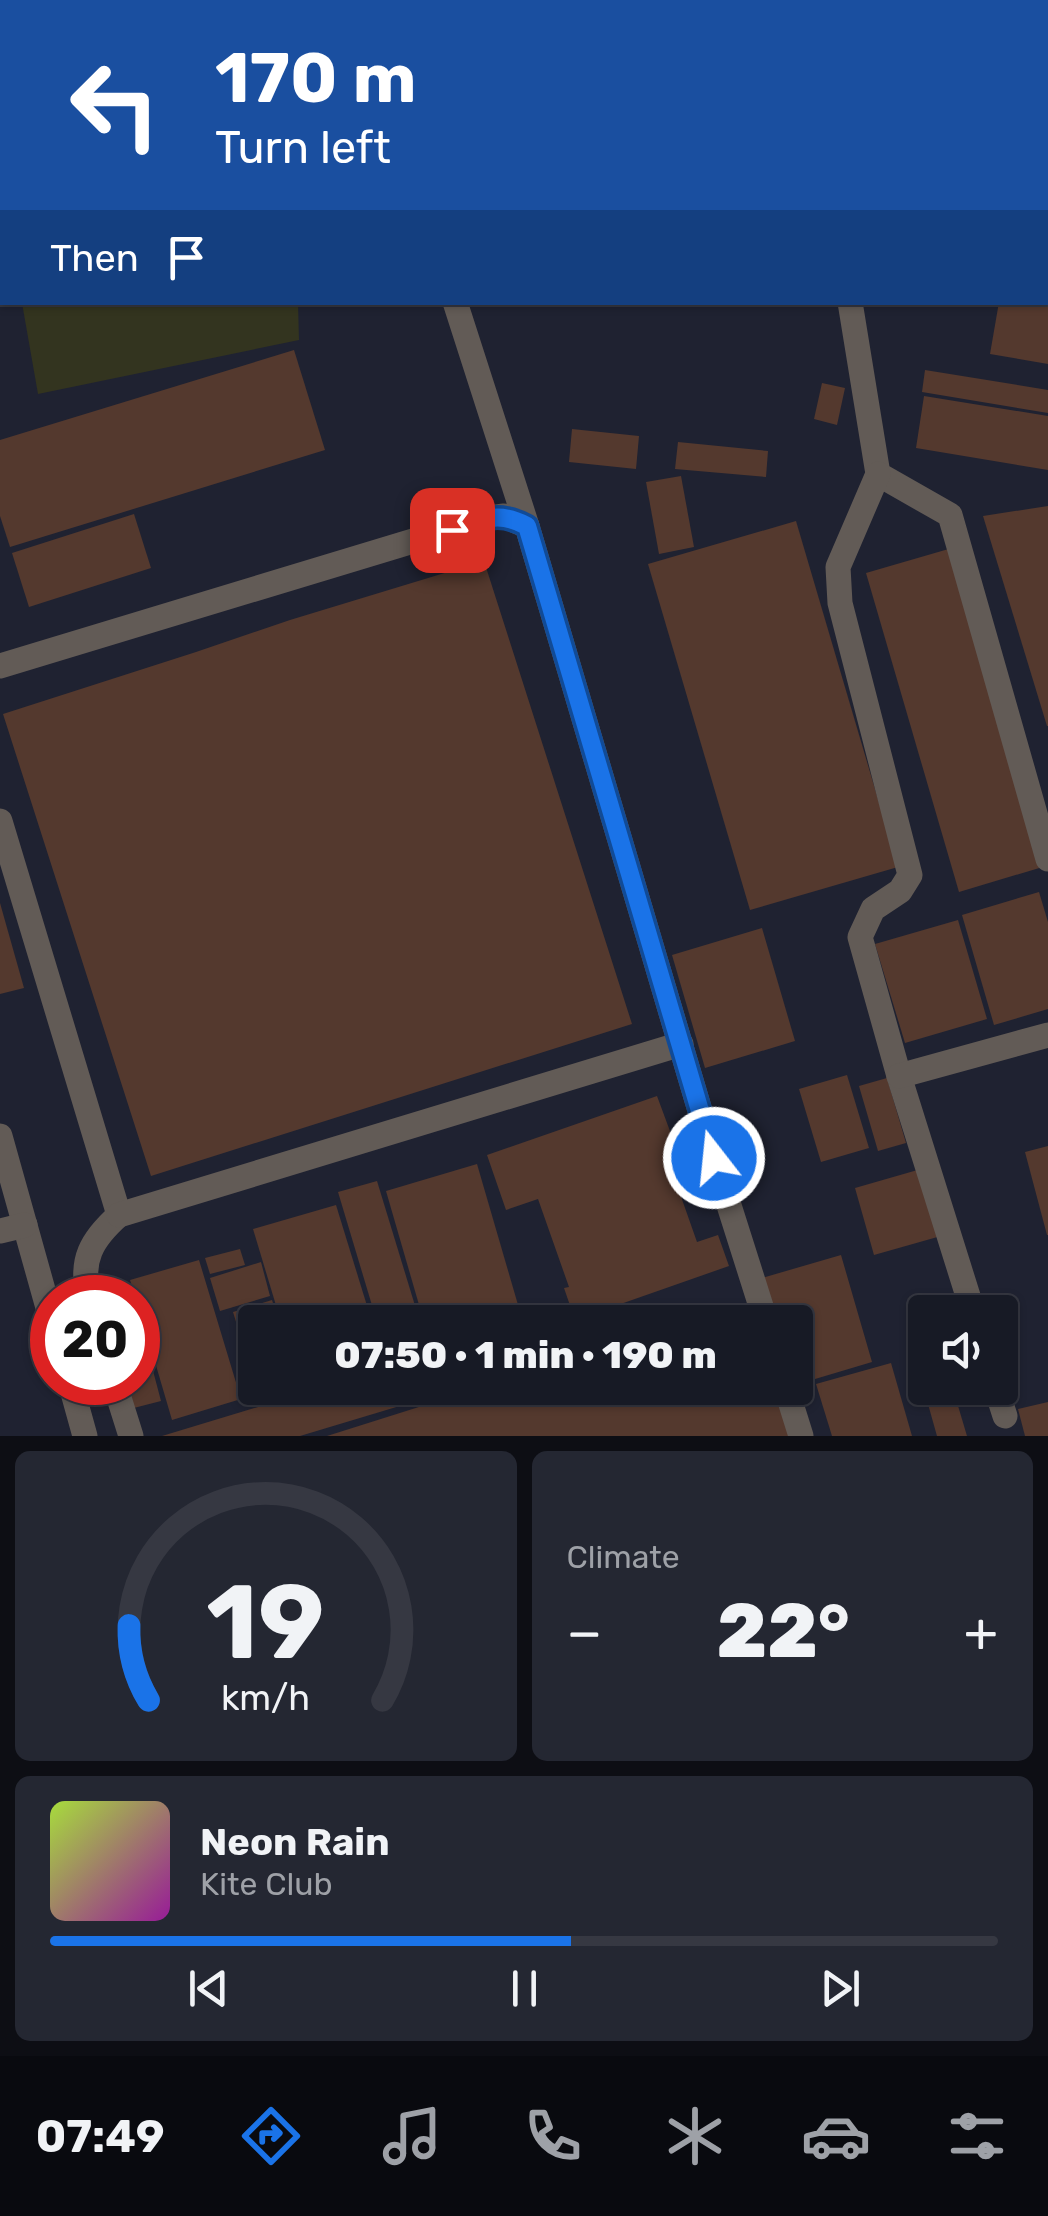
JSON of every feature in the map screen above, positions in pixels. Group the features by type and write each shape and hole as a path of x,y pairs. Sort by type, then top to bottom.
{"lane":[{"path":"456,305 527,526 761,1305"},
{"path":"850,305 878,474 838,567 840,603 910,876 900,891 873,908 860,937 967,1295"},
{"path":"878,474 950,515 1048,859"},
{"path":"0,666 489,518 504,516 527,526"},
{"path":"0,820 119,1214"},
{"path":"899,1076 1048,1035"},
{"path":"85,1275 89,1252 98,1233 119,1214 681,1044"},
{"path":"0,1136 13,1228 32,1275"},
{"path":"76,1405 85,1436"},
{"path":"121,1405 131,1436"},
{"path":"791,1405 801,1436"},
{"path":"1001,1405 1005,1416"}],"green space":[{"path":"22,305 298,305 299,340 38,394"}],"building":[{"path":"998,305 1048,305 1048,364 990,354"},
{"path":"294,350 325,450 10,547 0,516 0,440"},
{"path":"925,370 1048,390 1048,413 922,392"},
{"path":"822,383 845,388 837,425 814,419"},
{"path":"924,396 1048,416 1048,470 916,448"},
{"path":"572,429 639,436 636,469 569,462"},
{"path":"678,442 768,451 766,477 675,469"},
{"path":"681,476 694,547 659,554 646,482"},
{"path":"1048,506 1048,726 1047,726 983,516"},
{"path":"134,514 151,568 29,607 12,553"},
{"path":"796,521 898,867 750,910 648,564"},
{"path":"952,548 1046,866 959,892 866,573"},
{"path":"484,561 632,1024 151,1176 3,714"},
{"path":"1039,892 1048,922 1048,1009 994,1025 962,915"},
{"path":"0,903 24,988 0,994"},
{"path":"958,920 987,1019 905,1043 875,944"},
{"path":"762,928 795,1041 705,1068 672,955"},
{"path":"847,1075 869,1148 821,1162 799,1089"},
{"path":"887,1078 906,1143 878,1151 859,1086"},
{"path":"657,1096 677,1150 666,1154 697,1242 718,1235 729,1266 618,1305 570,1305 564,1288 569,1287 538,1199 506,1210 487,1155"},
{"path":"1048,1146 1048,1235 1047,1235 1025,1152"},
{"path":"477,1164 518,1305 419,1305 386,1191"},
{"path":"921,1169 941,1236 874,1255 855,1188"},
{"path":"377,1181 415,1305 372,1305 338,1192"},
{"path":"336,1205 367,1305 276,1305 253,1229"},
{"path":"240,1249 245,1265 210,1274 205,1258"},
{"path":"841,1255 872,1362 813,1380 813,1305 771,1305 762,1278"},
{"path":"199,1260 238,1400 172,1420 160,1379 160,1275 147,1275"},
{"path":"261,1262 270,1296 220,1311 210,1278"},
{"path":"891,1363 912,1436 832,1436 816,1384"},
{"path":"1048,1402 1048,1436 1025,1436 1018,1409"},
{"path":"265,1405 403,1405 300,1436 162,1436"},
{"path":"425,1405 785,1405 795,1436 327,1436"},
{"path":"928,1405 958,1405 967,1436 937,1436"}],"route":[{"path":"452,530 504,516 527,526 714,1158"}]}
